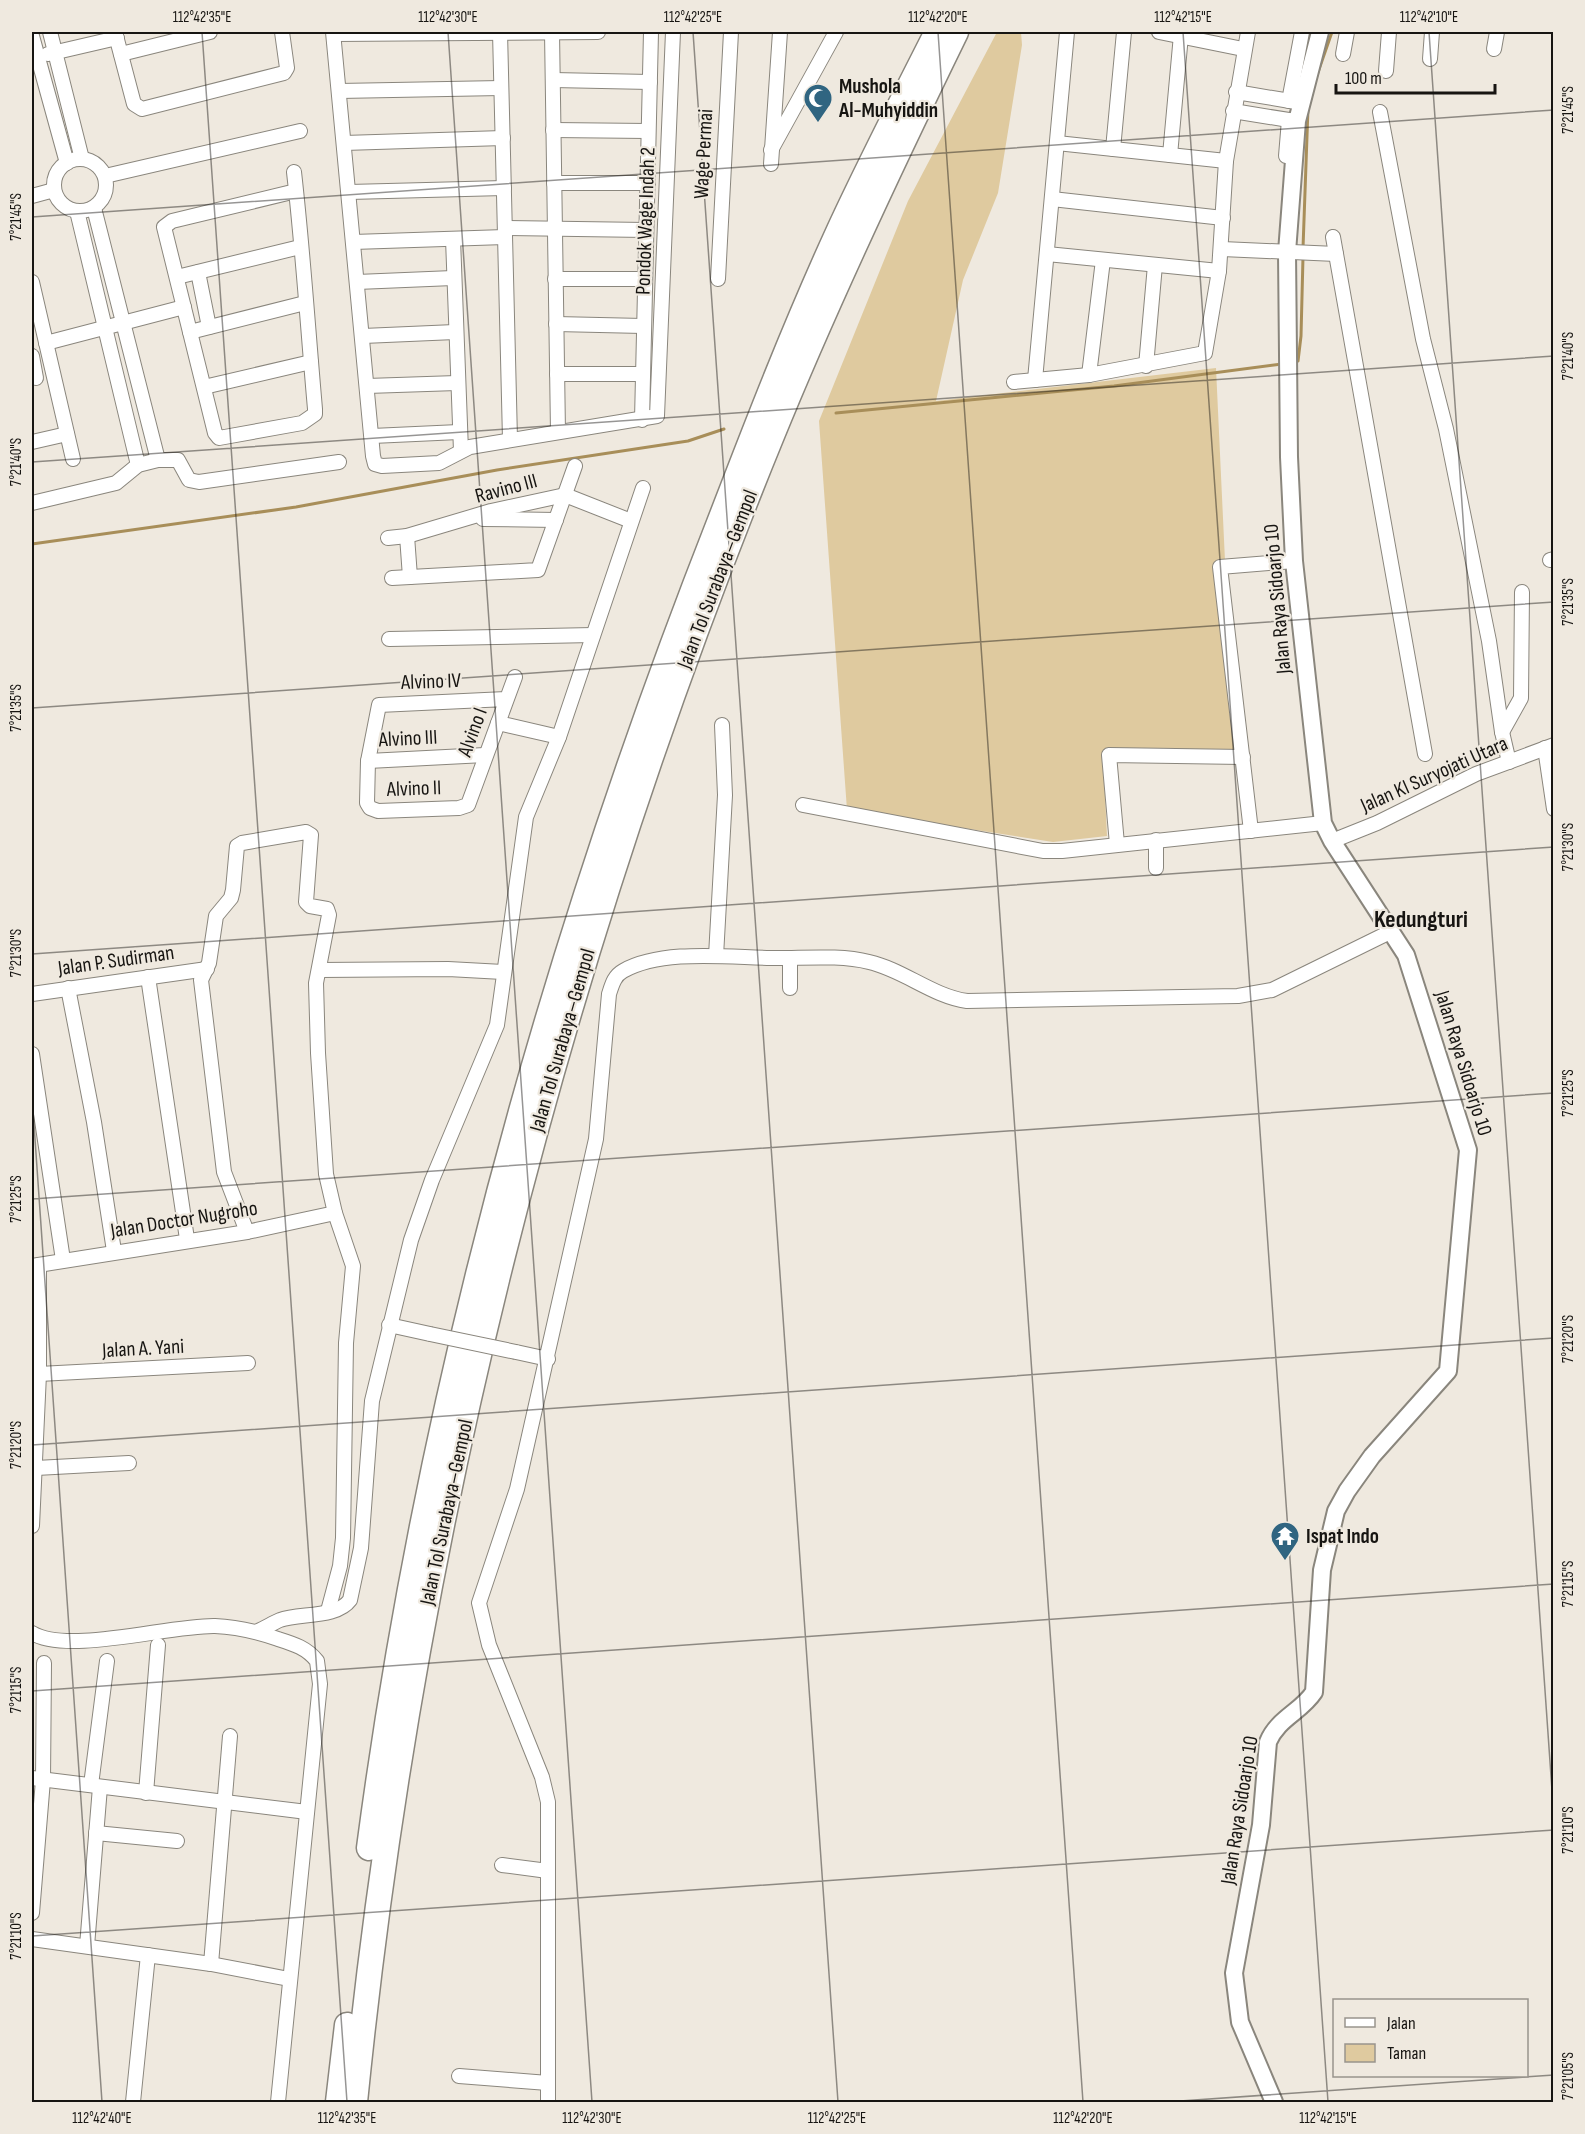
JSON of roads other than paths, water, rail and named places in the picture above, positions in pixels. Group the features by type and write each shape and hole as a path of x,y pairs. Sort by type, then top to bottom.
{"highway":[{"name":"Jalan Tol Surabaya–Gempol","path":"338,2103 376,1796 412,1585 450,1400 496,1203 550,1009 611,816 674,637 766,401 839,230 937,32"},
{"name":"Jalan Tol Surabaya–Gempol","path":"355,2103 387,1836 421,1635 451,1480 488,1314 549,1084 587,954 643,781 768,445 884,180 956,32"}],"street":[{"path":"50,32 82,159"},
{"path":"121,54 168,37 210,32"},
{"path":"34,57 116,35 134,104 142,109 284,73 287,68 282,32"},
{"path":"500,32 510,439"},
{"path":"552,32 558,432"},
{"path":"598,32 334,33 374,460 378,466 439,463 461,451 510,439 642,420 651,32"},
{"name":"Pondok Wage Indah 2","path":"642,420 653,419 658,412 673,32"},
{"name":"Wage Permai","path":"718,279 731,32"},
{"path":"781,34 771,157 836,32"},
{"path":"1035,380 1067,32"},
{"path":"1113,149 1124,32"},
{"path":"1159,32 1243,49"},
{"path":"1014,382 1089,375 1205,353 1222,249 1226,161 1243,49 1248,32"},
{"path":"1236,92 1295,102 1302,32"},
{"name":"Jalan Raya Sidoarjo 10","path":"1274,2103 1240,2022 1234,1973 1261,1825 1268,1742 1273,1730 1283,1719 1307,1703 1314,1692 1322,1570 1336,1511 1372,1456 1445,1377 1449,1360 1468,1150 1413,972 1400,944 1332,841 1323,823 1294,561 1287,347 1287,252 1293,120 1295,102 1320,32"},
{"path":"1343,54 1347,32"},
{"path":"1386,71 1389,32"},
{"path":"1430,59 1432,32"},
{"path":"1494,49 1497,32"},
{"path":"1170,155 1181,35"},
{"path":"32,36 34,57 67,163"},
{"path":"553,80 650,82"},
{"path":"339,91 501,88"},
{"path":"1233,111 1293,120"},
{"path":"1380,112 1423,339 1446,429 1490,641 1502,732 1509,762"},
{"path":"553,130 648,131"},
{"path":"105,176 300,131"},
{"path":"344,143 503,138"},
{"path":"1057,143 1226,161"},
{"path":"82,159 96,164 105,176 106,190 94,208 77,211 60,202 54,190 54,180 59,170 67,163 82,159"},
{"path":"294,172 296,191 305,303 311,362 315,414 302,423 219,438 215,433 177,277 164,234 167,224 296,191"},
{"path":"554,183 648,183"},
{"path":"349,192 504,188"},
{"path":"32,196 54,190"},
{"path":"1052,199 1223,218"},
{"path":"94,208 158,460"},
{"path":"77,211 138,465"},
{"path":"353,242 453,239 555,229 646,230"},
{"path":"1333,237 1425,754"},
{"path":"453,239 461,451"},
{"path":"177,277 300,247"},
{"path":"1222,249 1336,254"},
{"path":"1047,254 1219,271"},
{"path":"1089,375 1103,260"},
{"path":"1146,366 1155,265"},
{"path":"198,272 209,327"},
{"path":"357,282 453,278"},
{"path":"555,279 644,279"},
{"path":"32,282 36,315 46,343 74,459"},
{"path":"190,332 305,303"},
{"path":"46,343 184,307"},
{"path":"556,324 643,326"},
{"path":"363,336 455,332"},
{"path":"32,356 34,379 53,374"},
{"path":"204,387 311,362"},
{"path":"557,374 642,374"},
{"path":"367,386 457,383"},
{"path":"372,436 459,432"},
{"path":"32,442 68,434"},
{"path":"32,503 116,483 138,465 158,460 178,460 189,480 199,482 339,462"},
{"path":"392,578 535,572 541,568 575,466"},
{"path":"258,1631 280,1620 328,1611 346,1604 353,1588 365,1516 372,1401 411,1240 432,1180 494,1033 501,1007 503,972 514,915 526,817 559,737 643,488"},
{"name":"Ravino III","path":"388,538 407,536 491,511 565,495 631,521"},
{"path":"473,518 556,520"},
{"path":"407,536 410,577"},
{"path":"1251,831 1220,567 1294,561"},
{"path":"1502,732 1521,698 1522,592"},
{"path":"389,639 593,634"},
{"name":"Alvino I","path":"470,801 515,677"},
{"name":"Alvino IV","path":"368,761 377,707 381,704 506,699"},
{"path":"498,723 559,737"},
{"path":"716,956 725,795 722,725"},
{"path":"1549,746 1554,809"},
{"name":"Jalan KI Suryojati Utara","path":"1332,841 1549,746"},
{"name":"Alvino III","path":"368,761 485,755"},
{"path":"1117,844 1109,755 1243,757"},
{"name":"Alvino II","path":"368,761 367,803 372,810 459,808 470,801"},
{"path":"804,805 1043,850 1323,823"},
{"path":"247,1232 227,1183 201,980 207,969 216,916 231,898 237,846 242,843 306,832 311,835 306,902 310,906 327,909 329,913 316,983 326,1174 335,1213 350,1253 352,1277 346,1343 343,1538 340,1566 328,1611"},
{"path":"1156,840 1156,868"},
{"path":"548,2103 549,1819 546,1790 489,1644 479,1603 517,1489 596,1140 609,994 614,979 622,971 667,959 716,956 790,958 866,961 904,974 944,996 967,1001 1190,998 1254,994 1272,990 1390,932"},
{"path":"790,958 790,988"},
{"name":"Jalan P. Sudirman","path":"32,994 207,969"},
{"path":"320,970 438,969 503,972"},
{"path":"148,977 187,1239"},
{"path":"68,988 94,1122 114,1251"},
{"path":"32,1054 63,1260"},
{"name":"Jalan Doctor Nugroho","path":"35,1265 187,1239 247,1232 335,1213"},
{"path":"32,1526 39,1374 35,1265"},
{"path":"389,1325 548,1359"},
{"name":"Jalan A. Yani","path":"39,1374 248,1363"},
{"path":"36,1468 129,1463"},
{"path":"32,1633 61,1640 102,1639 216,1626 258,1631 297,1644 317,1662 320,1684 278,2103"},
{"path":"146,1793 158,1645"},
{"path":"87,1946 96,1833 95,1786 107,1661"},
{"path":"32,1912 44,1663"},
{"path":"211,1964 230,1736"},
{"path":"37,1779 307,1812"},
{"path":"96,1833 177,1841"},
{"path":"502,1865 548,1871"},
{"path":"32,1940 211,1964 289,1979"},
{"path":"133,2103 148,1955"},
{"path":"459,2076 548,2083"}],"waterway":[{"path":"1316,78 1332,32"},
{"path":"1303,248 1308,108"},
{"path":"1294,362 1298,361 1301,336 1303,257"},
{"path":"836,413 1114,386 1282,364"},
{"path":"32,544 296,507 497,470 688,441 724,429"}],"place":[{"name":"Mushola Al-Muhyiddin","path":"818,124"},
{"name":"Ispat Indo","path":"1285,1562"}],"district":[{"name":"Kedungturi","path":"1421,919"}]}
